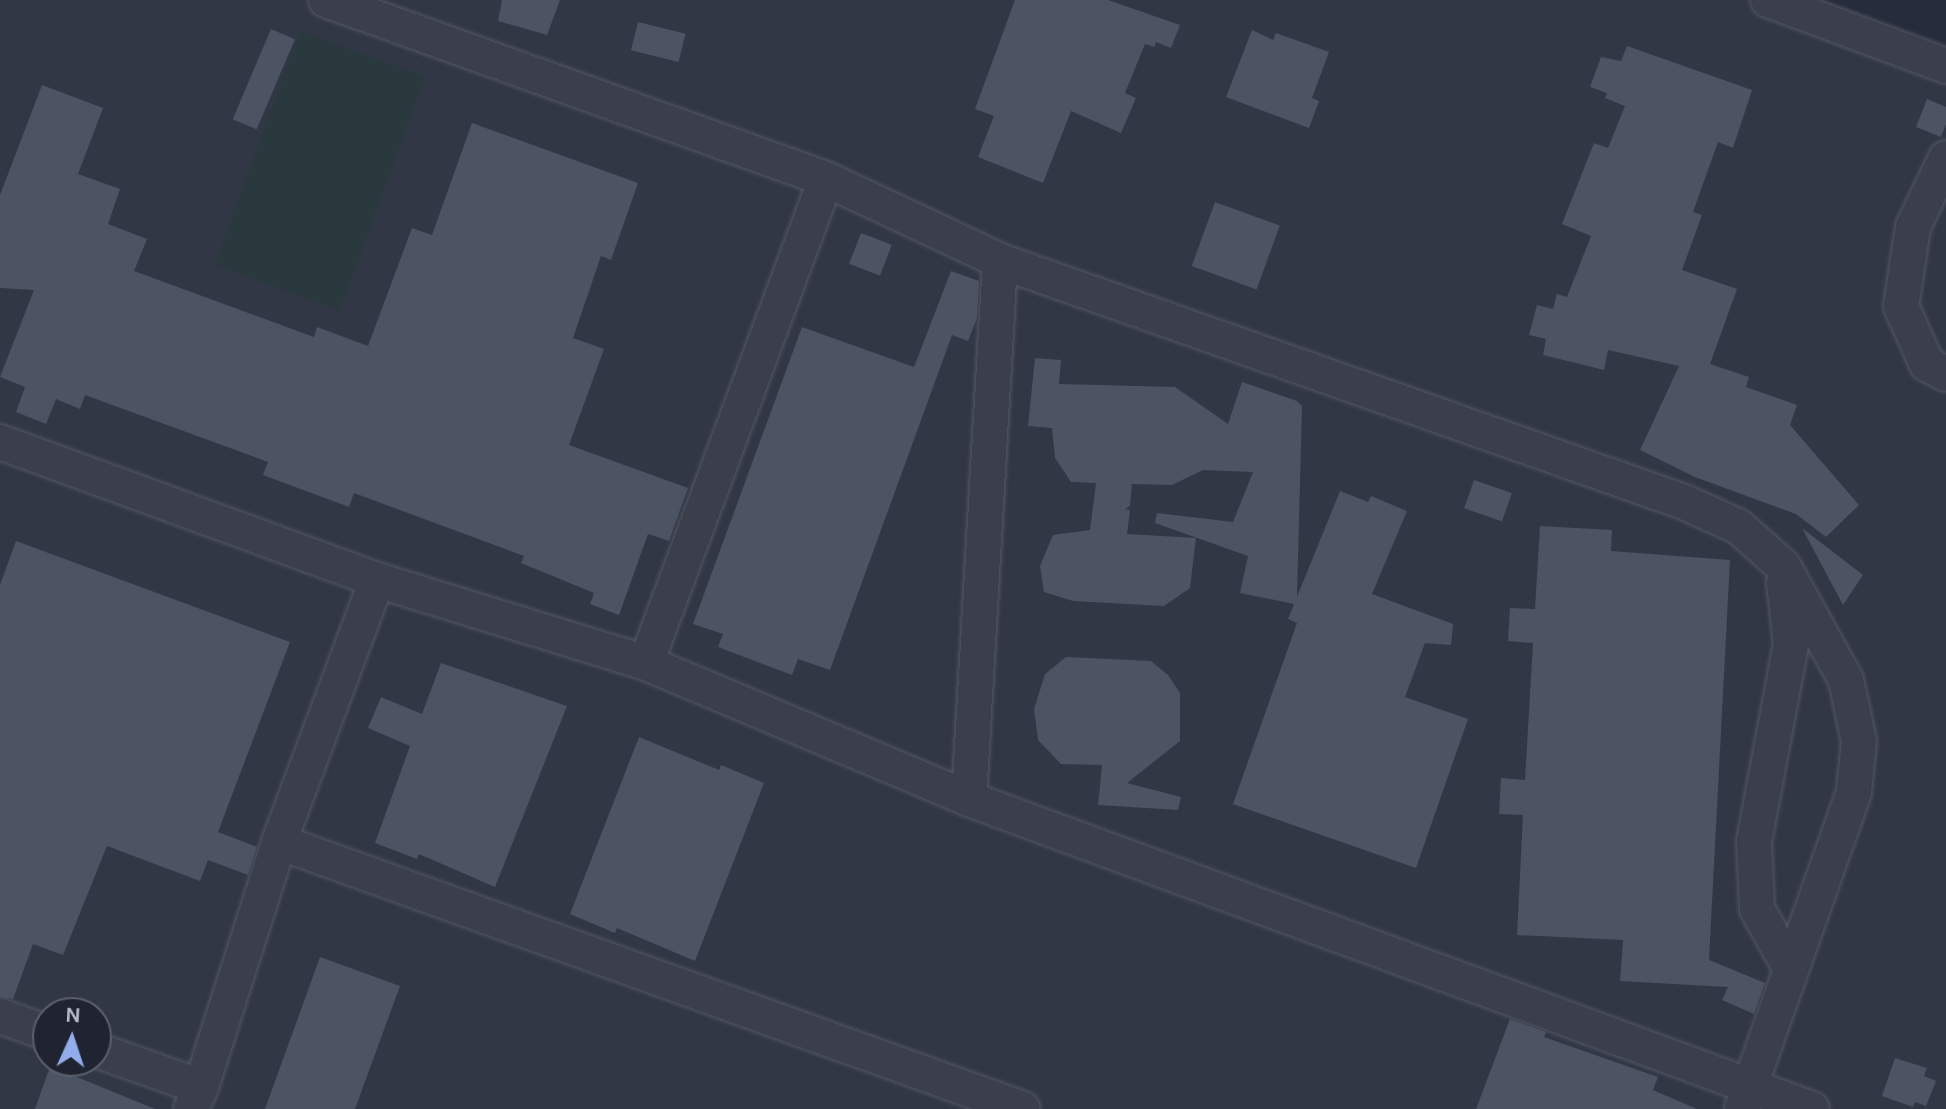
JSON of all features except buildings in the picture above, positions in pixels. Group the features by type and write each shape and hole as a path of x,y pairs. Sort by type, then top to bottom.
{"lane":[{"path":"326,0 826,179 1000,261 1684,502 1739,527 1783,566 1846,680 1859,741 1854,792 1746,1098"},
{"path":"1768,0 1946,66"},
{"path":"1946,158 1913,227 1901,306 1927,364 1946,374"},
{"path":"646,663 826,179"},
{"path":"969,799 1000,261"},
{"path":"0,442 377,580 646,663 969,799 1746,1098 1812,1109"},
{"path":"1783,566 1791,644 1754,842 1757,909 1791,969"},
{"path":"112,1058 196,1098 279,842 377,580"},
{"path":"279,842 1016,1108"},
{"path":"0,1016 32,1027"}],"shaded area":[{"path":"0,0 1812,0 1946,49 1946,1109 0,1109"},
{"path":"300,31 425,76 340,310 215,265"}]}
